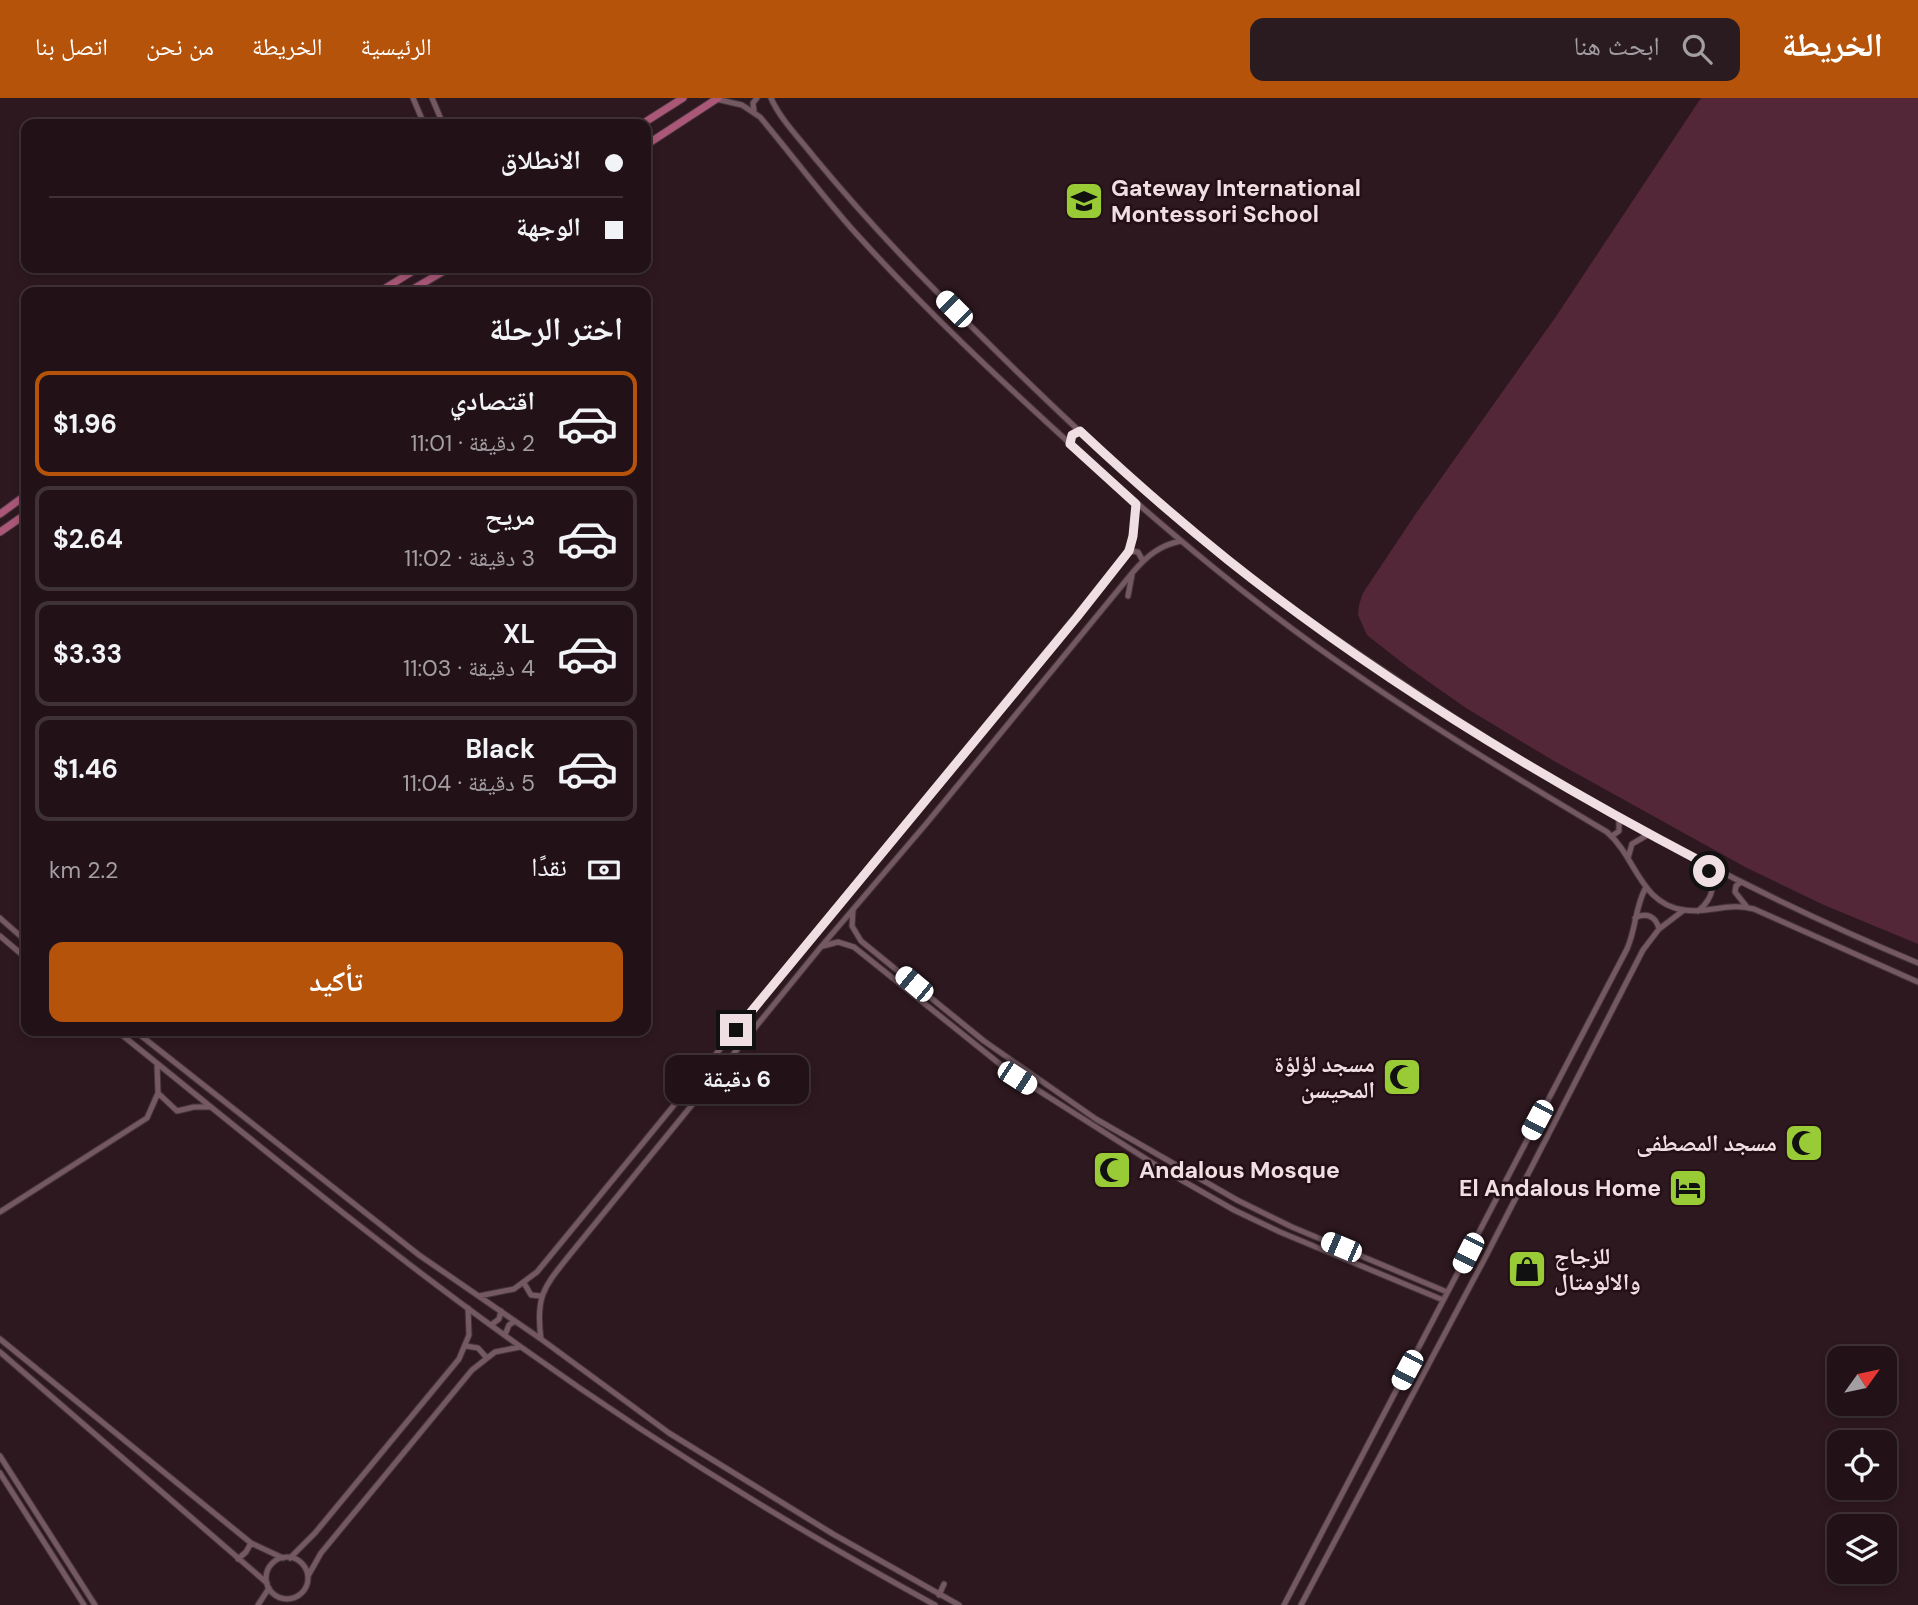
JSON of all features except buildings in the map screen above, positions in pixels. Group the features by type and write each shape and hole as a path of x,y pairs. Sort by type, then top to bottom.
{"main road":[{"path":"650,119 682,98"},
{"path":"651,142 717,99"},
{"path":"387,287 410,273"},
{"path":"417,287 440,273"},
{"path":"0,514 21,499"},
{"path":"0,531 21,517"}],"street":[{"path":"413,98 422,119"},
{"path":"432,98 441,119"},
{"path":"754,111 753,103 757,98"},
{"path":"771,98 810,151 879,232 1064,416 1198,535 1316,625 1449,715 1619,818 1741,882 1918,963"},
{"path":"717,99 736,102 754,111 848,224 966,346 1136,504 1358,676 1471,750 1612,836 1646,889 1660,902 1684,910 1698,911 1725,906 1747,908 1918,982"},
{"path":"959,353 966,346"},
{"path":"965,358 971,351"},
{"path":"1054,429 1062,425 1064,416"},
{"path":"1070,444 1072,435 1080,431"},
{"path":"479,1296 509,1291 537,1272 938,787 1129,551 1136,504"},
{"path":"541,1339 538,1314 541,1296 547,1283 564,1261 1133,572 1158,549 1181,541"},
{"path":"1129,551 1138,552 1143,561"},
{"path":"1128,596 1133,572"},
{"path":"938,787 948,796"},
{"path":"1612,836 1620,829 1619,818"},
{"path":"1628,858 1632,844 1649,834"},
{"path":"1698,911 1707,902 1714,887 1704,863"},
{"path":"1741,882 1736,886 1735,892 1747,908"},
{"path":"1284,1605 1627,949 1646,889"},
{"path":"853,909 851,922 859,939 984,1041 1096,1119 1237,1200 1292,1227 1447,1292"},
{"path":"1301,1605 1643,950 1659,929 1684,910"},
{"path":"1635,918 1650,916 1657,921 1659,929"},
{"path":"0,918 21,937"},
{"path":"0,936 21,954"},
{"path":"854,947 853,941 859,939"},
{"path":"820,948 838,942 854,947 980,1050 1092,1127 1234,1210 1288,1236 1443,1300"},
{"path":"123,1036 520,1347 635,1426 750,1499 935,1605"},
{"path":"141,1036 419,1255 702,1455 833,1534 959,1605"},
{"path":"980,1050 984,1041"},
{"path":"989,1056 995,1049"},
{"path":"0,1212 142,1122 154,1107 158,1093 157,1063"},
{"path":"702,1073 712,1081"},
{"path":"158,1093 177,1111 212,1107"},
{"path":"1488,1213 1503,1222"},
{"path":"1288,1236 1292,1227"},
{"path":"524,1283 531,1294 541,1296"},
{"path":"258,1605 268,1586 269,1568 273,1562 287,1558 324,1522 459,1359 466,1346 471,1325 468,1308"},
{"path":"1457,1310 1466,1315"},
{"path":"491,1325 498,1321 501,1311"},
{"path":"505,1335 509,1325 516,1321"},
{"path":"0,1339 251,1543 303,1564 308,1576"},
{"path":"466,1346 478,1348 486,1357"},
{"path":"0,1352 238,1559 268,1586 275,1596 285,1599 301,1595 307,1586 308,1576 326,1547 472,1370 486,1357 505,1349 520,1347"},
{"path":"0,1456 95,1605"},
{"path":"0,1473 85,1605"},
{"path":"238,1559 251,1543"},
{"path":"939,1595 944,1584"},
{"path":"1308,1590 1317,1594"},
{"path":"279,1605 285,1599"}],"shaded area":[{"path":"1701,98 1918,98 1918,944 1824,905 1747,868 1554,761 1466,708 1409,668 1367,635 1358,615 1363,593 1555,318"}],"place":[{"name":"Gateway International Montessori School","path":"1084,201"},
{"name":"مسجد لؤلؤة المحيسن","path":"1402,1077"},
{"name":"مسجد المصطفى","path":"1804,1143"},
{"name":"Andalous Mosque","path":"1112,1170"},
{"name":"El Andalous Home","path":"1688,1188"},
{"name":"للزجاج والالومتال","path":"1527,1269"}],"route":[{"path":"736,1030 1129,551 1136,504 1070,444 1072,435 1080,431 1198,535 1316,625 1469,728 1596,805 1704,863 1709,871"}]}
